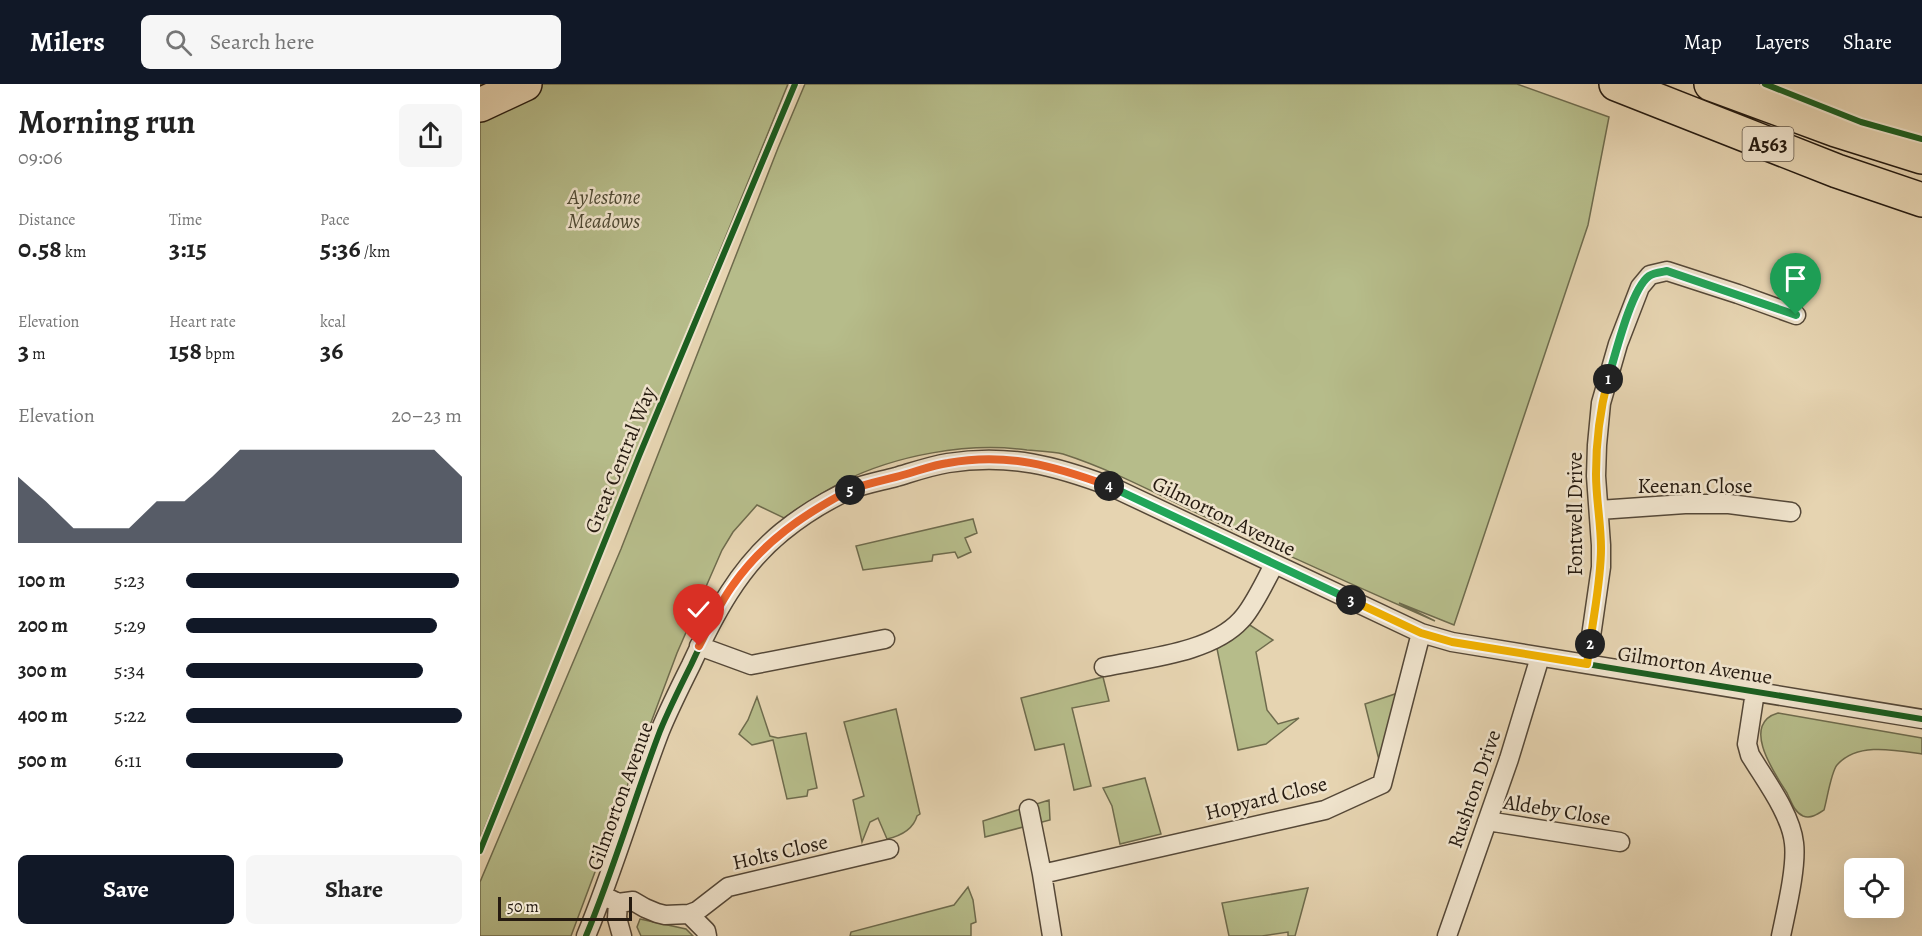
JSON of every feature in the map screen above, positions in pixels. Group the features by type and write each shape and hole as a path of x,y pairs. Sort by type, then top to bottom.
{"highway":[{"path":"480,105 525,84"},
{"name":"A563","path":"1616,84 1838,171 1922,200"},
{"name":"A563","path":"1710,84 1836,130 1922,157"}],"street":[{"name":"Fontwell Drive","path":"1587,664 1601,567 1596,455 1601,403 1618,344 1640,286 1650,275 1667,271 1796,315"},
{"name":"Gilmorton Avenue","path":"586,936 610,899 660,730 699,646 732,585 781,533 803,516 853,489 947,463 975,460 1018,460 1076,474 1112,487 1421,633 1452,642 1922,720"},
{"name":"Keenan Close","path":"1599,510 1685,504 1729,504 1791,512"},
{"path":"1104,667 1199,647 1215,639 1242,620 1274,565"},
{"name":"Hopyard Close","path":"1042,874 1325,810 1382,784 1421,633"},
{"path":"699,646 751,666 885,639"},
{"name":"Rushton Drive","path":"1448,936 1509,759 1540,657"},
{"path":"1755,692 1747,744 1750,755 1788,820 1795,844 1781,936"},
{"path":"1029,809 1052,936"},
{"name":"Aldeby Close","path":"1487,821 1620,842"},
{"name":"Holts Close","path":"689,914 697,911 728,887 889,849"},
{"path":"622,936 610,899 633,901 665,915 689,914 706,931 707,936"}],"green space":[{"name":"Aylestone Meadows","path":"480,84 788,84 480,839"},
{"path":"805,84 1517,84 1609,117 1588,225 1454,625 1399,603 1435,621 1122,477 1059,453 1004,448 956,449 885,464 842,482 784,518 757,505 733,532 722,550 677,653 571,936 480,936 480,882 621,549"},
{"path":"973,519 977,533 965,538 971,552 958,558 955,552 933,555 932,561 863,570 856,546"},
{"path":"1242,620 1273,640 1256,652 1267,710 1278,724 1299,718 1266,744 1238,750 1215,639"},
{"path":"1103,677 1109,701 1072,708 1091,786 1074,790 1064,744 1035,750 1021,698"},
{"path":"1401,692 1382,772 1365,704"},
{"path":"757,697 770,736 778,738 806,733 817,788 808,790 807,796 787,799 773,740 752,745 739,734 748,720"},
{"path":"896,709 920,814 905,832 887,839 878,818 870,822 862,842 853,800 864,796 844,722"},
{"path":"1778,713 1922,738 1922,754 1877,749 1855,753 1845,758 1835,769 1824,810 1806,817 1797,812 1793,806 1764,750 1761,738 1762,727 1767,719"},
{"path":"1145,778 1161,834 1120,844 1112,806 1103,788"},
{"path":"1049,800 1050,820 985,837 983,821"},
{"path":"968,887 973,900 976,922 971,924 971,936 850,936 851,932 954,905"},
{"path":"1308,888 1295,936 1288,936 1288,932 1262,936 1229,936 1222,903"},
{"path":"640,919 686,929 693,936 641,936 637,927"}],"cycle path":[{"name":"Great Central Way","path":"480,851 639,456 795,84"},
{"path":"1765,84 1861,122 1922,139"},
{"path":"586,936 663,723 709,628 740,576 782,532 833,498 852,489 948,463 970,460 1032,463 1112,487 1421,633 1452,642 1922,719"}],"route":[{"path":"699,646 732,585 781,533 803,516 853,489 947,463 975,460 1018,460 1076,474 1112,487 1421,633 1452,642 1587,664 1601,567 1596,476 1601,403 1618,344 1640,286 1650,275 1667,271 1796,315"}]}
